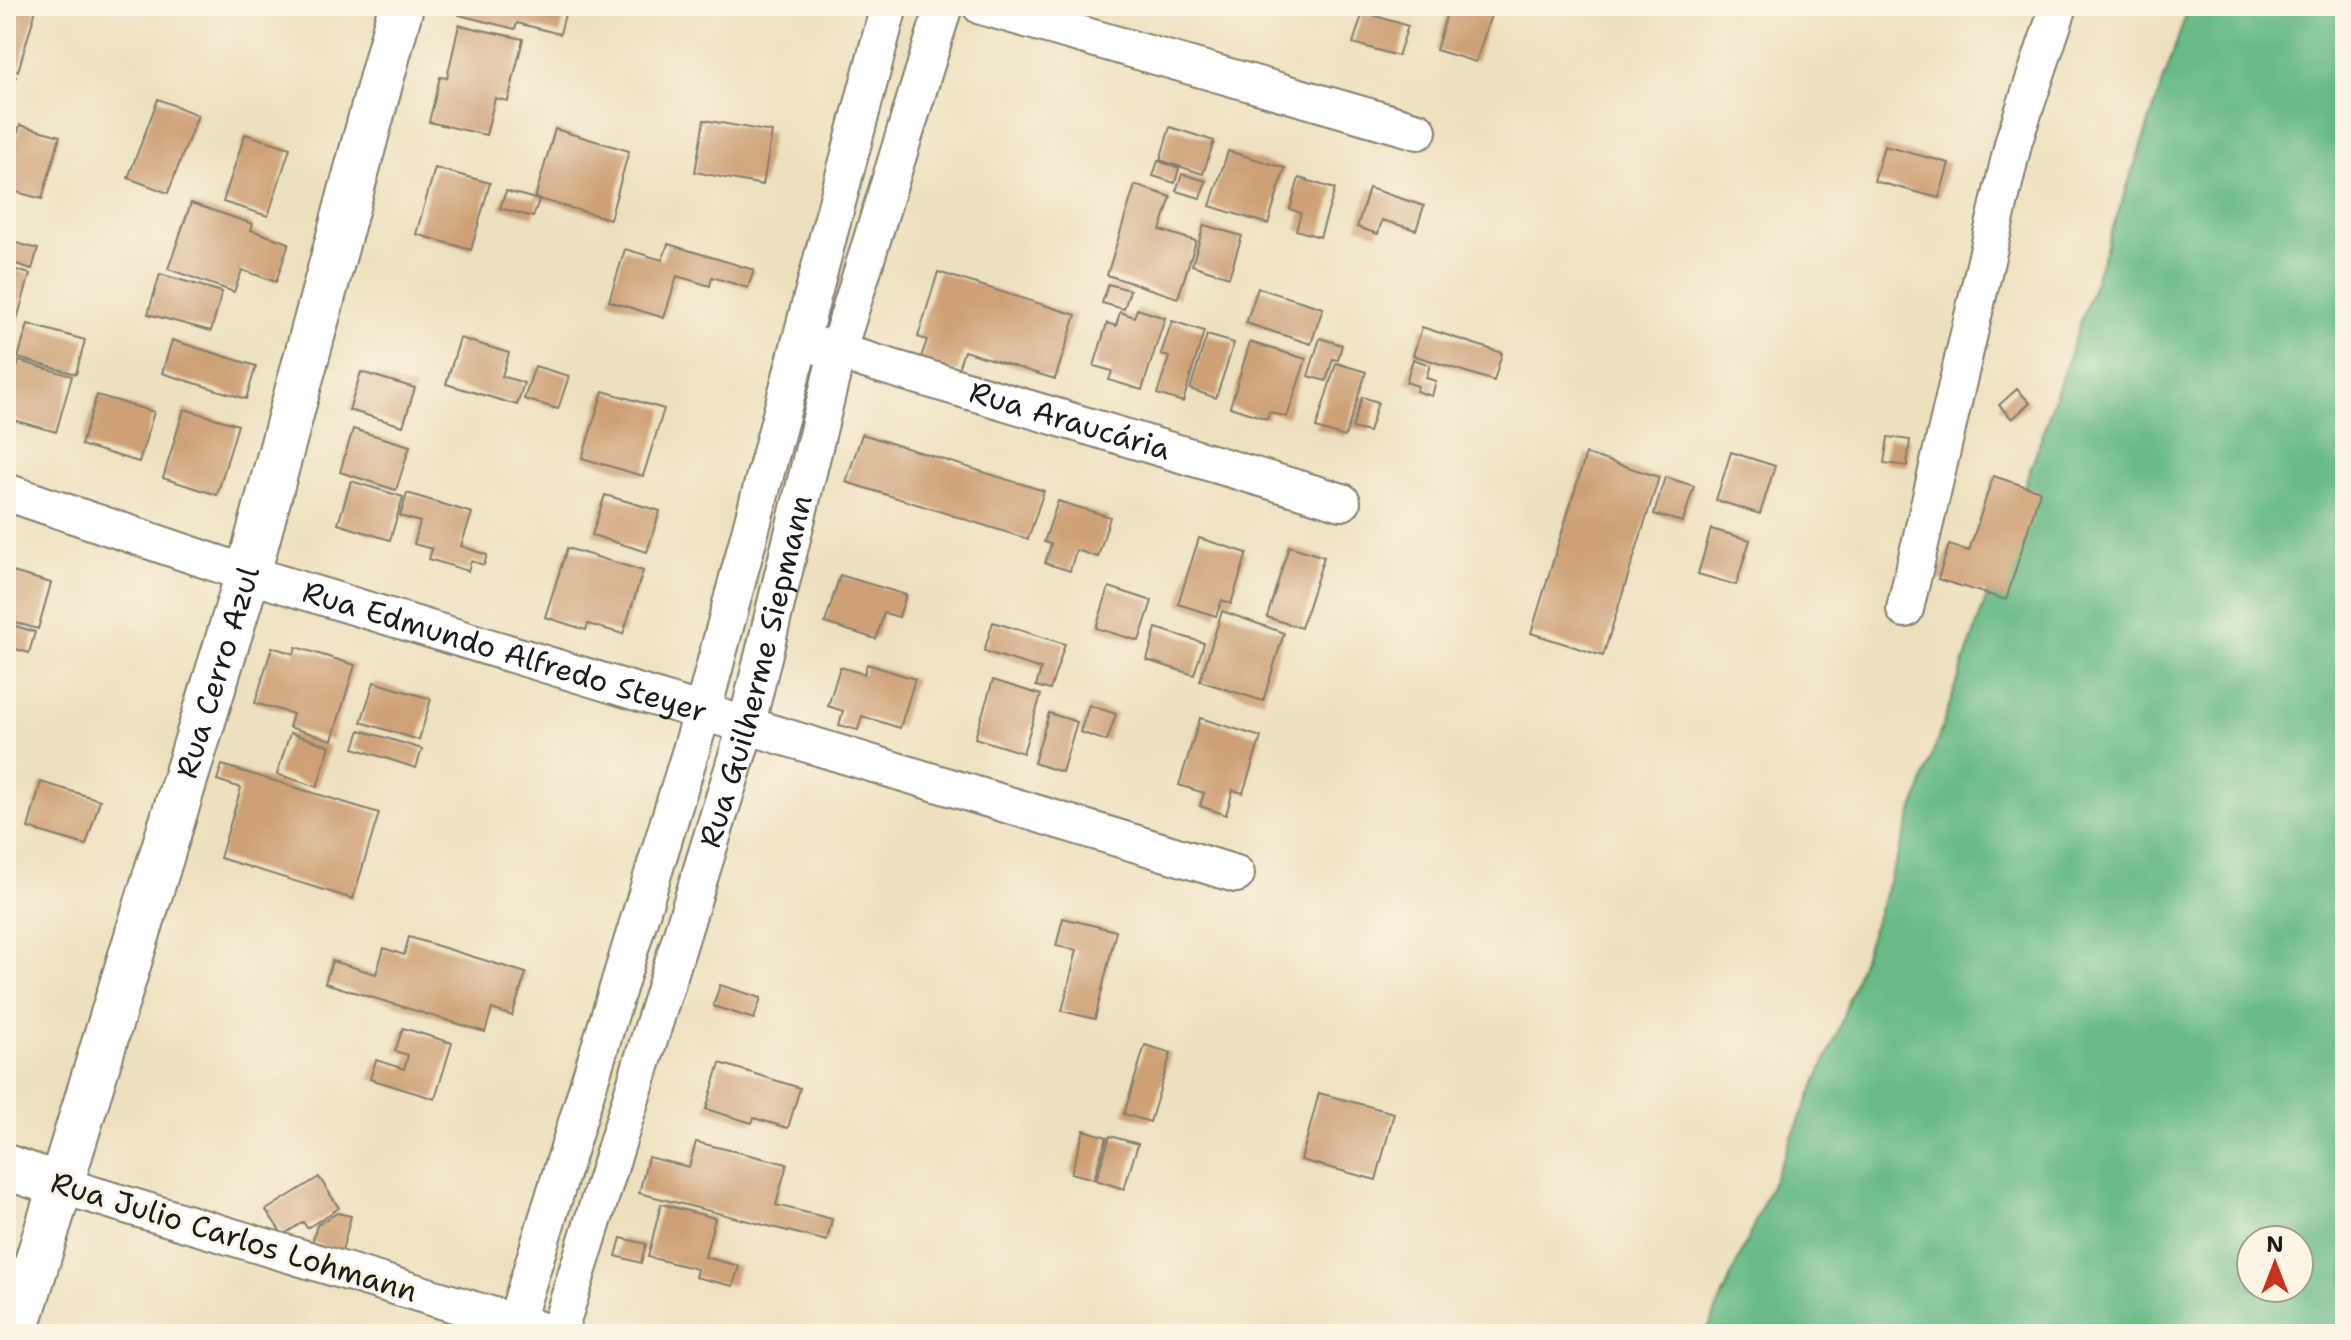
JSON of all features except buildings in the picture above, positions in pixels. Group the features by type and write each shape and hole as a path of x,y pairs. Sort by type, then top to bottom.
{"street":[{"name":"Rua Cerro Azul","path":"15,1334 248,574 401,6"},
{"name":"Rua Guilherme Siepmann","path":"514,1329 702,714 798,338 889,6"},
{"name":"Rua Guilherme Siepmann","path":"557,1334 746,727 837,353 944,6"},
{"path":"981,6 1418,131"},
{"path":"1905,609 2014,140 2059,6"},
{"name":"Rua Araucária","path":"798,338 837,353 1342,502"},
{"name":"Rua Edmundo Alfredo Steyer","path":"6,492 248,574 1236,874"},
{"name":"Rua Julio Carlos Lohmann","path":"6,1167 514,1329 557,1334"}],"green space":[{"path":"2189,6 2345,6 2345,1334 1706,1334 1835,1039"}]}
